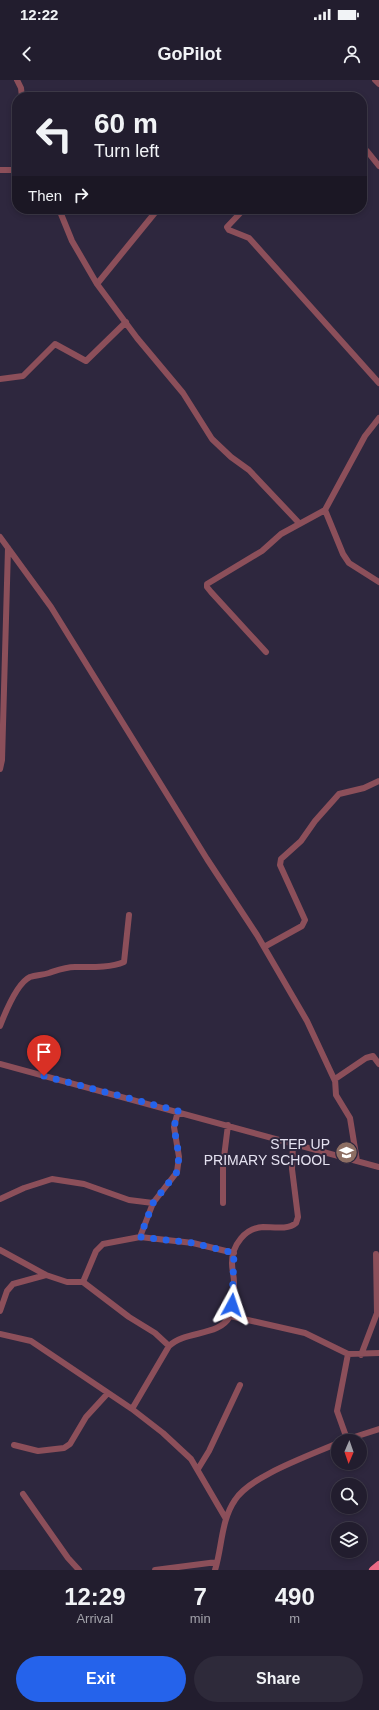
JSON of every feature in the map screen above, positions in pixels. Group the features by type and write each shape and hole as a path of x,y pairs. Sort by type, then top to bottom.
{"street":[{"path":"17,80 21,92"},
{"path":"375,80 379,84"},
{"path":"367,151 379,166"},
{"path":"0,170 12,170"},
{"path":"61,214 72,241 97,284 137,338 183,393 212,440 231,457 249,470 299,523"},
{"path":"97,284 154,214"},
{"path":"239,214 227,227 229,230 249,238 379,382"},
{"path":"0,379 23,376 55,344 86,361 126,322"},
{"path":"266,652 211,592 207,587 207,584 262,551 281,534 325,510 365,436 379,418"},
{"path":"325,510 343,554 349,563 379,582"},
{"path":"0,537 51,607 207,859 264,947 306,1021 335,1081 336,1096 350,1118 357,1161"},
{"path":"0,769 2,760 8,548"},
{"path":"264,947 305,923 280,865 281,859 301,841 314,821 339,794 364,788 379,781"},
{"path":"0,1026 6,1009 23,982 31,977 48,974 65,967 103,966 124,962 129,915"},
{"path":"335,1081 338,1076 353,1068 366,1058 373,1056 379,1064"},
{"path":"0,1064 178,1111 379,1167"},
{"path":"140,1237 153,1203 177,1172 179,1164 174,1134 178,1111"},
{"path":"222,1203 223,1165 228,1125"},
{"path":"132,1409 169,1346 177,1339 223,1326 230,1316 234,1290 232,1262 234,1253 243,1235 250,1230 261,1227 289,1227 296,1223 298,1217 292,1169 293,1144"},
{"path":"0,1199 24,1188 52,1179 84,1184 134,1201 153,1203"},
{"path":"83,1282 99,1246 103,1244 140,1237 193,1243 234,1253"},
{"path":"0,1250 46,1275 67,1282 83,1282 129,1317 155,1333 169,1346"},
{"path":"361,1355 377,1312 376,1254"},
{"path":"0,1311 7,1291 13,1284 46,1275"},
{"path":"230,1316 305,1333 348,1354 379,1354"},
{"path":"0,1334 31,1341 132,1409 163,1433 191,1459 198,1468 226,1520"},
{"path":"343,1434 337,1411 348,1354"},
{"path":"198,1468 209,1451 240,1385"},
{"path":"14,1445 38,1451 50,1452 64,1448 70,1444 86,1417 108,1393"},
{"path":"364,1434 379,1429"},
{"path":"214,1570 226,1520 234,1500 244,1489 278,1469 331,1447"},
{"path":"23,1494 68,1558 80,1570"},
{"path":"155,1570 217,1562"}],"place":[{"name":"STEP UP PRIMARY SCHOOL","path":"346,1152"}],"route":[{"path":"44,1076 178,1111 174,1127 179,1156 177,1172 153,1203 140,1237 184,1241 234,1253 232,1262 234,1281 232,1305"}]}
